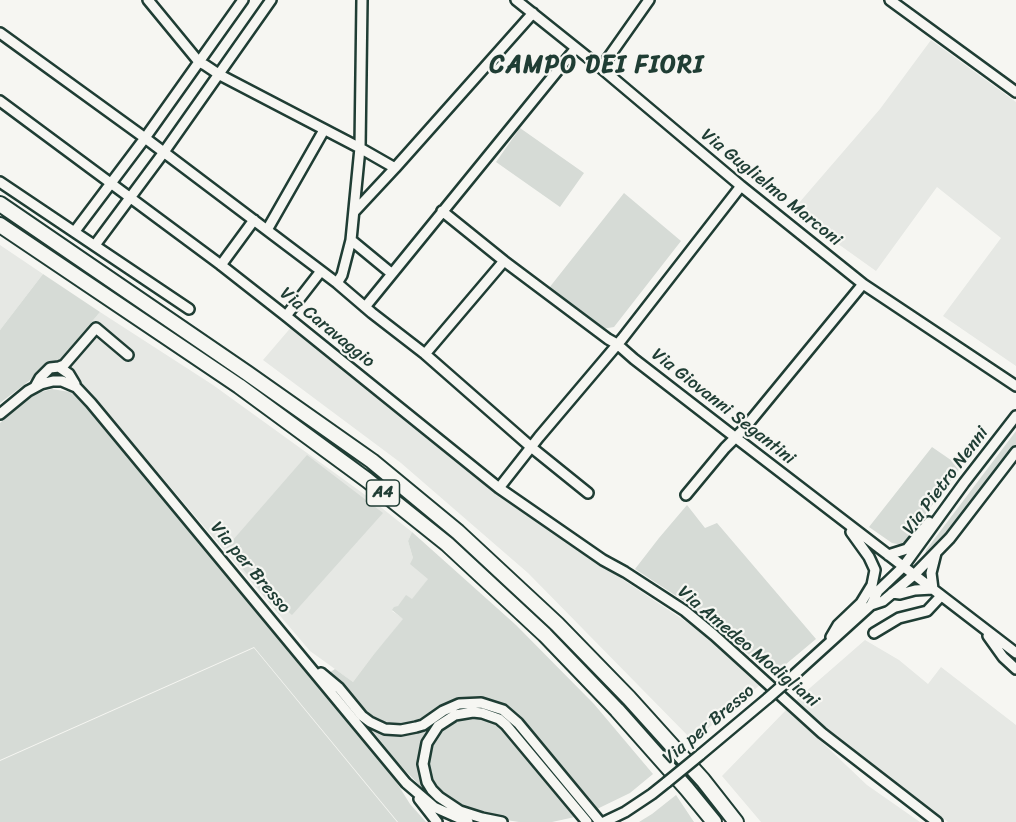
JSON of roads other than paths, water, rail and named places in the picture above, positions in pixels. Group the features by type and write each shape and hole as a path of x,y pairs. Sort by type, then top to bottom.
{"highway":[{"name":"A4","path":"0,204 372,461 449,525 557,624 629,698 703,780 736,822"},
{"name":"A4","path":"0,225 239,386 367,480 447,544 545,635 617,710 714,822"}],"street":[{"path":"148,0 199,62 395,168"},
{"path":"75,231 145,138 243,0"},
{"path":"95,245 272,0"},
{"path":"337,283 342,275 351,240 360,148 362,0"},
{"name":"Via Guglielmo Marconi","path":"516,0 863,284 1016,386"},
{"path":"601,68 649,0"},
{"path":"891,0 1016,92"},
{"path":"353,212 533,13"},
{"path":"0,33 164,152 337,283 425,354 531,447 588,493"},
{"path":"364,307 576,48"},
{"name":"Via Caravaggio","path":"0,101 221,265 499,488"},
{"path":"267,230 324,130"},
{"path":"0,182 189,309"},
{"path":"499,488 658,293 741,186"},
{"name":"Via Giovanni Segantini","path":"442,211 1016,653"},
{"path":"221,265 254,220"},
{"path":"351,240 391,273"},
{"path":"425,354 504,261"},
{"path":"286,316 321,271"},
{"path":"686,495 743,430 863,284"},
{"path":"0,414 34,387 50,368 59,368 64,365 96,328 128,355"},
{"name":"Via per Bresso","path":"59,368 69,374 78,389 406,783 434,807 468,822"},
{"path":"34,387 50,381 60,381 68,382 78,389"},
{"name":"Via Pietro Nenni","path":"903,567 1016,416"},
{"name":"Via Pietro Nenni","path":"914,575 950,538 1016,452"},
{"name":"Via Amedeo Modigliani","path":"499,488 603,560 626,572 685,611 822,733 937,822"},
{"path":"888,555 907,549 937,512 946,508"},
{"name":"Via per Bresso","path":"827,644 838,625 861,603 872,585 874,570 865,551 842,520"},
{"path":"933,589 931,573 936,552"},
{"name":"Via per Bresso","path":"604,822 646,799 768,698 871,605 878,591 903,567"},
{"name":"Via per Bresso","path":"871,605 883,601 914,575"},
{"name":"Via per Bresso","path":"892,593 933,589"},
{"path":"874,633 899,618 927,611 941,596"},
{"name":"Via Giovanni Segantini","path":"983,629 1016,669"},
{"path":"301,656 339,688 362,716 385,729 401,730 416,727 442,711 459,704 481,703 503,710 518,723 604,822"},
{"path":"502,822 460,811 439,797 427,782 423,764 427,743 438,726 455,715 482,713 506,725 587,822"},
{"path":"406,783 437,822"}],"district":[{"name":"CAMPO DEI FIORI","path":"597,66"}]}
